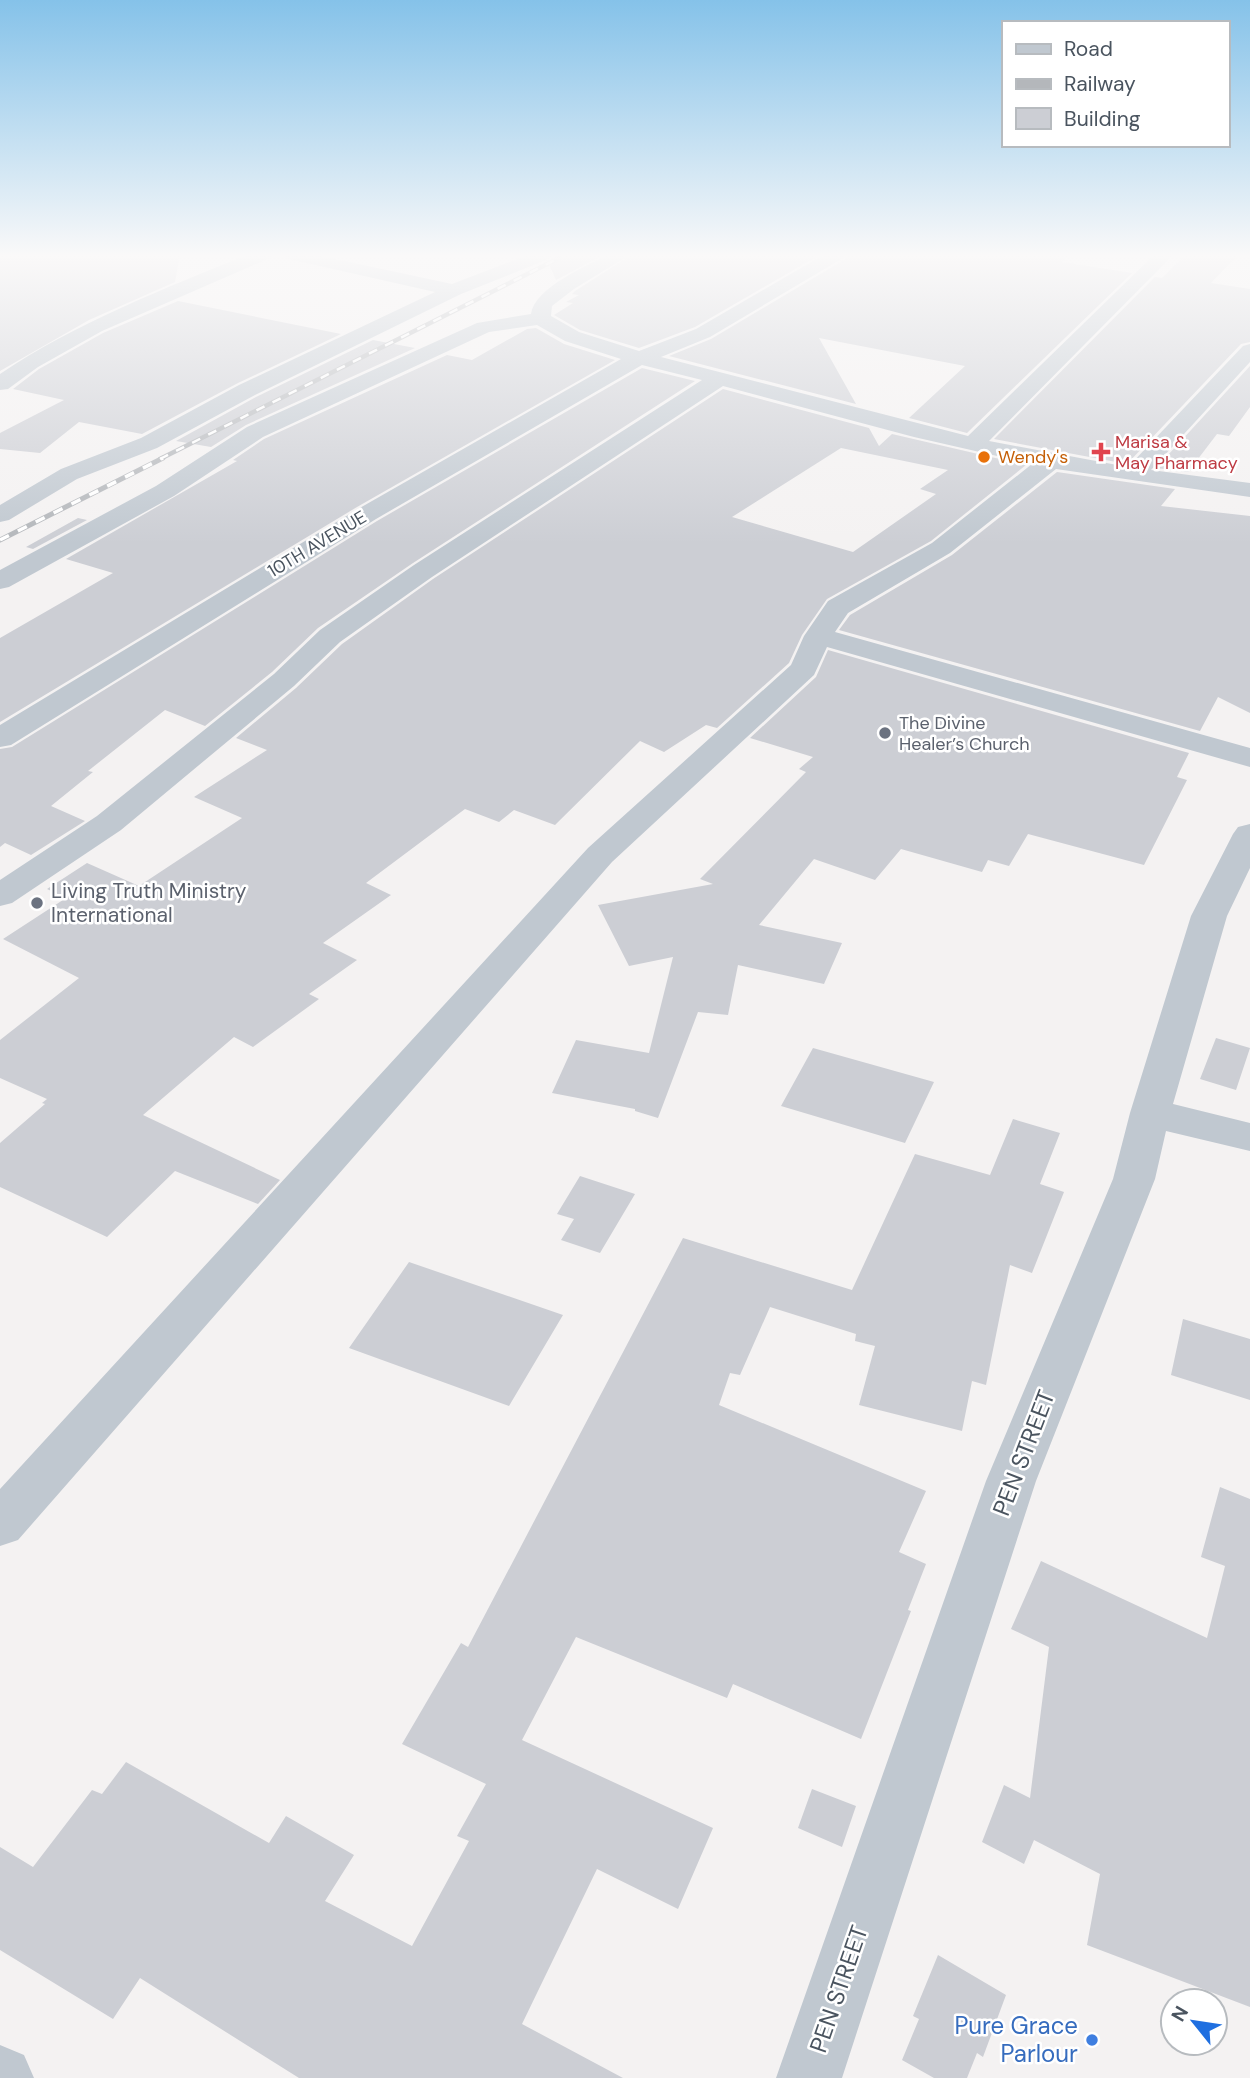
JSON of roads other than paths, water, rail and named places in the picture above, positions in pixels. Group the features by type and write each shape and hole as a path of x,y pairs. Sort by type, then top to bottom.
{"street":[{"path":"0,384 47,351"},
{"path":"0,515 69,474 149,443 247,390 328,351"},
{"path":"0,581 165,491 255,432 432,351"},
{"path":"617,351 973,444 1051,461 1250,490"},
{"name":"10TH AVENUE","path":"0,738 367,514 639,358 660,351"},
{"path":"973,444 1067,351"},
{"path":"1135,474 1249,351"},
{"path":"0,896 109,823 284,680 330,636 423,571 720,378"},
{"path":"0,1524 600,855 804,669 818,636 838,607 941,548 994,509 1051,461"},
{"path":"818,636 1250,758"},
{"name":"PEN STREET","path":"809,2078 1012,1481 1134,1179 1150,1112 1209,916 1250,834"},
{"path":"1150,1112 1250,1137"}],"railway":[{"path":"160,459 374,351"},
{"path":"0,540 163,458"}],"place":[{"name":"Marisa & May Pharmacy","path":"1101,452"},
{"name":"Wendy's","path":"984,457"},
{"name":"The Divine Healer’s Church","path":"885,733"},
{"name":"Living Truth Ministry International","path":"37,903"},
{"name":"Pure Grace Parlour","path":"1092,2040"}]}
